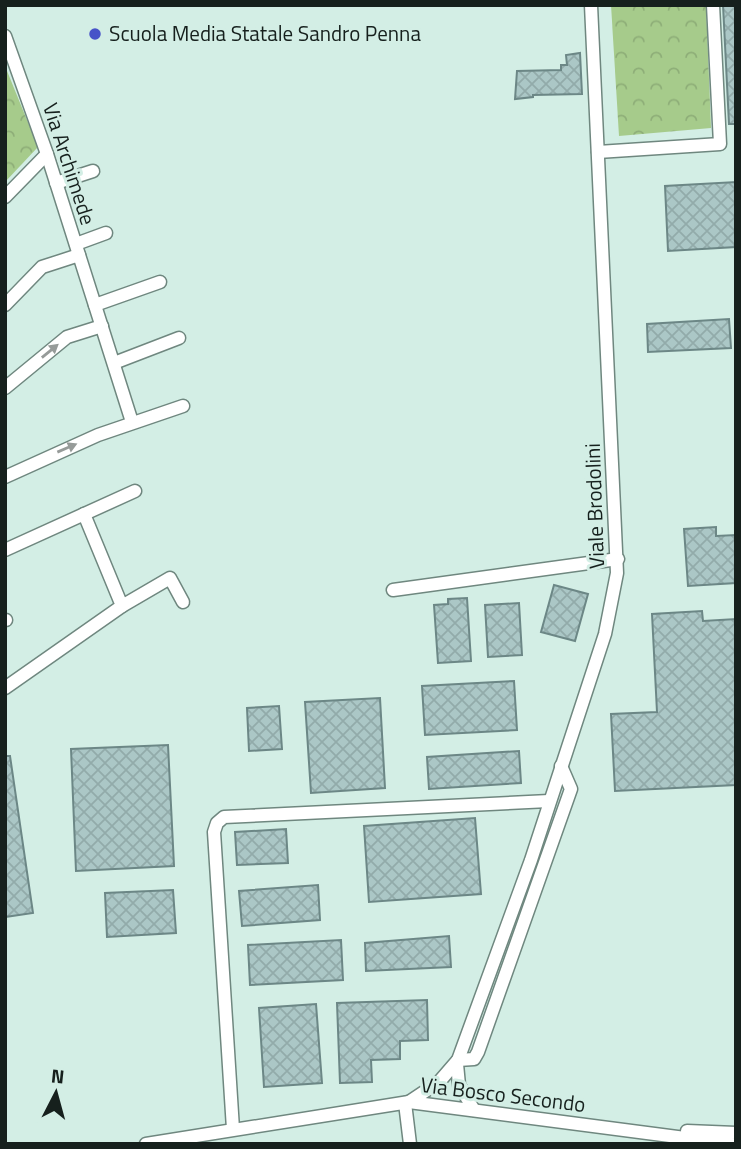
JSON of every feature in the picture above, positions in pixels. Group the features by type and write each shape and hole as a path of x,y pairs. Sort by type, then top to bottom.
{"street":[{"name":"Viale Brodolini","path":"458,1062 531,860 605,634 618,559 591,5"},
{"path":"713,5 720,144"},
{"name":"Via Archimede","path":"5,36 47,154 132,422"},
{"path":"598,152 736,144"},
{"path":"5,197 47,154"},
{"path":"56,183 93,171"},
{"path":"5,305 42,267 106,233"},
{"path":"95,304 160,282"},
{"path":"5,388 67,337 102,326"},
{"path":"114,363 179,338"},
{"path":"5,477 132,422 183,406"},
{"path":"5,550 135,491"},
{"path":"84,514 122,606"},
{"path":"393,590 618,559"},
{"path":"5,688 122,606 170,578 183,602"},
{"path":"410,1144 407,1103 439,1082 458,1062 474,1059 478,1052 570,789 561,766"},
{"path":"233,1129 214,832 220,820 224,817 550,801"},
{"path":"458,1062 458,1085 474,1110"},
{"path":"439,1082 443,1105"},
{"path":"443,1105 458,1085"},
{"name":"Via Bosco Secondo","path":"146,1144 407,1103 443,1105 731,1144"},
{"path":"655,1135 671,1130 736,1133"}],"green space":[{"path":"611,5 706,5 711,128 619,136"},
{"path":"5,66 38,147 5,182"}],"building":[{"path":"723,5 736,5 736,124 729,124"},
{"path":"580,53 582,94 533,95 515,99 517,71 561,70 561,65 567,65 566,55"},
{"path":"736,182 736,247 668,251 665,186"},
{"path":"729,319 731,348 648,352 647,324"},
{"path":"716,527 716,536 736,535 736,583 688,586 684,529"},
{"path":"554,585 588,594 575,641 541,632"},
{"path":"467,598 471,661 438,663 434,605 448,604 448,599"},
{"path":"519,603 522,655 488,657 485,605"},
{"path":"702,611 703,621 736,619 736,785 615,791 611,714 657,712 652,614"},
{"path":"514,681 517,730 425,735 422,686"},
{"path":"380,698 385,788 311,793 305,702"},
{"path":"279,706 282,749 249,751 247,708"},
{"path":"168,745 174,866 76,871 71,749"},
{"path":"519,751 521,783 429,789 427,757"},
{"path":"5,756 10,756 33,913 5,917"},
{"path":"475,818 481,894 369,902 364,826"},
{"path":"286,829 288,863 237,865 235,832"},
{"path":"318,885 320,920 242,926 239,891"},
{"path":"173,890 176,933 107,937 105,893"},
{"path":"449,936 451,967 366,971 365,943"},
{"path":"341,940 343,980 250,985 248,945"},
{"path":"427,1000 428,1040 400,1041 400,1059 371,1060 372,1082 340,1083 337,1003"},
{"path":"316,1004 322,1083 264,1087 259,1008"}],"place":[{"name":"Scuola Media Statale Sandro Penna","path":"95,34"}]}
